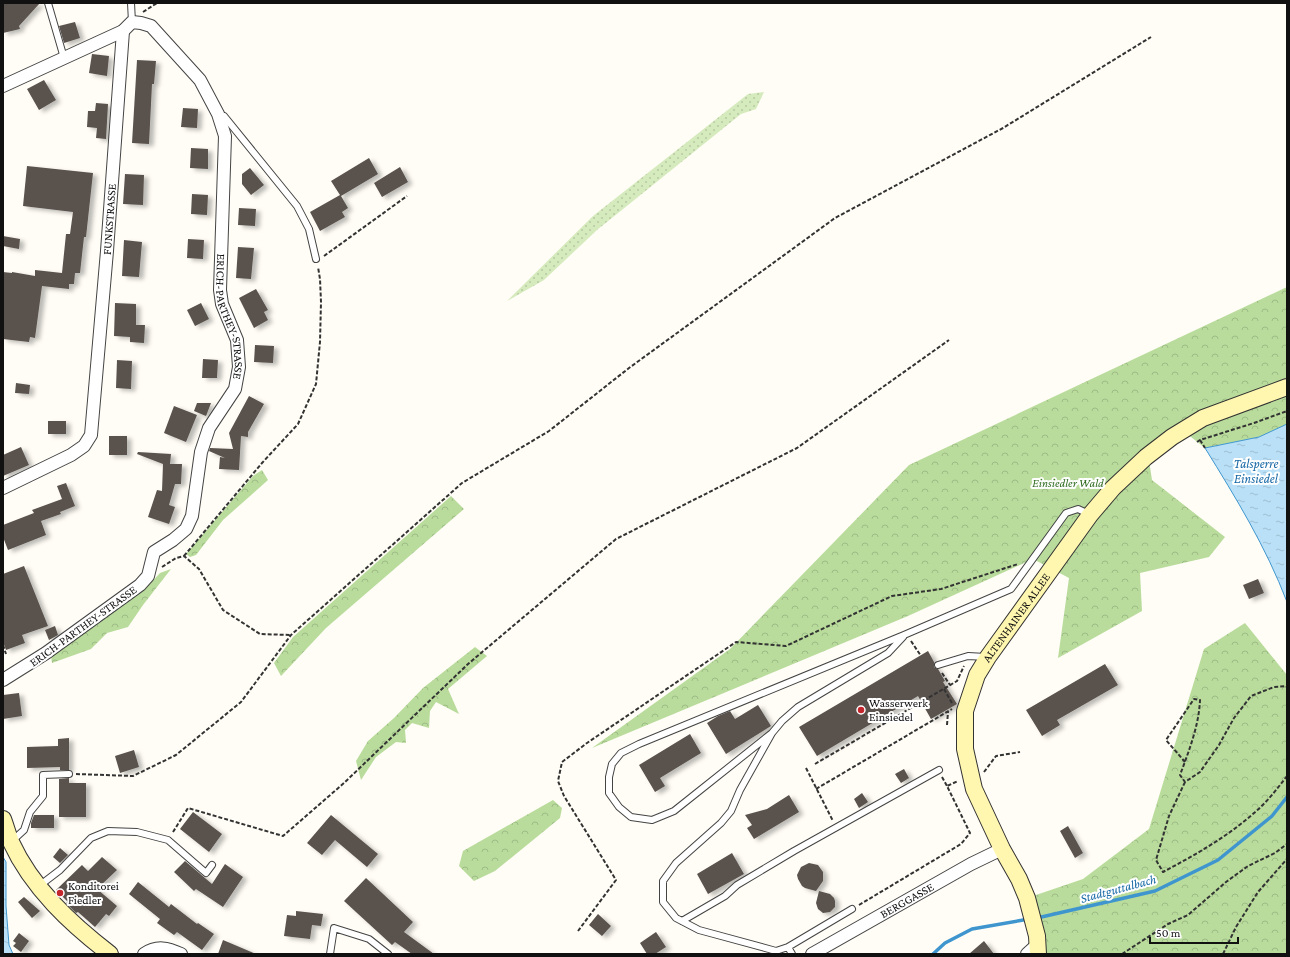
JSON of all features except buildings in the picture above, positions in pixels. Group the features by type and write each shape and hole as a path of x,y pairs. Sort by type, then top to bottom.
{"street":[{"path":"3,86 123,31 132,22"},
{"name":"ERICH-PARTHEY-STRASSE","path":"3,680 46,653 140,585 148,576 154,552 173,540 186,529 192,516 201,452 209,428 235,389 239,367 237,340 222,304 220,290 225,136 218,114 200,80 151,26 132,22"},
{"name":"FUNKSTRASSE","path":"3,488 71,455 84,446 91,435 107,251 123,31"},
{"name":"ALTENHAINER ALLEE","path":"1035,947 1027,898 974,789 965,749 965,712 977,675 988,657 1090,514 1113,488 1146,457 1172,437 1203,418 1287,387"},
{"path":"3,819 11,842 38,887 83,933 110,954"},
{"name":"BERGGASSE","path":"812,954 1002,848"},
{"path":"144,954 157,948 170,949 181,954"}],"lane":[{"path":"48,3 64,58"},
{"path":"130,3 132,22"},
{"path":"218,114 224,116 297,206 308,229 316,260"},
{"path":"772,733 674,811 652,820 631,816 619,807 609,793 609,777 612,764 622,753 646,741 904,635 1011,589 1066,513 1078,509 1090,514"},
{"path":"852,909 788,947 776,951 699,930 676,918 663,902 663,881 676,863 721,823 731,811 740,790 772,733 782,721 798,707 888,653 904,635"},
{"path":"938,665 968,656 988,657"},
{"path":"682,921 724,896 737,884 939,770"},
{"path":"11,842 24,830 30,812 42,796 43,775 69,774"},
{"path":"38,887 60,870 91,838 108,831 137,832 168,840 206,873 212,865"},
{"path":"330,954 334,928 368,939 388,954"},
{"path":"788,947 792,954"}],"path":[{"path":"69,774 133,776 176,755 241,702 291,635 462,483 549,431 629,368 836,218 1002,128 1151,37"},
{"path":"148,576 176,558 184,556 262,463 298,424 316,384 320,342 321,302 320,279 316,260 327,254 407,196"},
{"path":"168,840 188,808 283,836 344,783 468,664 616,538 797,448 949,340"},
{"path":"1197,442 1287,411"},
{"path":"1200,440 1205,448"},
{"path":"184,556 198,569 223,610 260,634 291,635"},
{"path":"912,643 920,656"},
{"path":"3,645 6,654"},
{"path":"815,764 957,681 968,656"},
{"path":"938,665 950,685"},
{"path":"1287,687 1274,687 1251,696 1234,718 1219,745 1200,772 1185,782 1169,816 1156,860 1163,872 1196,855 1255,813 1287,776"},
{"path":"816,789 955,708 944,689"},
{"path":"1185,762 1166,740 1194,699 1200,700 1199,714 1185,762 1180,775 1185,782"},
{"path":"947,725 948,711"},
{"path":"984,772 996,756 1020,752"},
{"path":"806,768 837,827"},
{"path":"852,909 961,844 970,833 947,786 959,781"},
{"path":"1122,954 1168,924 1188,915 1226,882 1248,866 1275,853 1287,844"},
{"path":"1223,954 1236,927 1258,892 1287,859"}],"green space":[{"path":"764,92 756,109 741,114 597,230 544,280 507,301 593,216 748,94"},
{"name":"Einsiedler Wald","path":"1287,287 1287,424 1259,437 1205,448 1186,433 1148,454 1152,480 1225,537 1209,557 1140,573 1142,611 1058,658 1069,578 1033,559 908,616 592,748 730,649 909,465"},
{"path":"262,470 268,480 223,520 196,555 190,557 186,554 253,476"},
{"path":"451,496 464,509 326,628 281,676 274,663 293,637"},
{"path":"171,569 128,627 107,633 91,649 52,663 51,656 146,588 160,573"},
{"path":"1245,623 1287,675 1287,954 1044,954 1033,896 1083,879 1149,829 1204,649"},
{"path":"475,647 487,656 448,689 459,714 436,702 430,711 429,728 412,723 405,730 406,743 396,742 376,757 361,780 356,761 368,741 394,718 423,688"},
{"path":"553,800 562,808 560,818 495,871 474,881 459,866 463,851"}],"water":[{"name":"Talsperre Einsiedel","path":"1287,424 1287,602 1260,542 1205,448 1259,437"},
{"path":"3,857 6,862 6,906 9,945 13,954 3,954"}],"waterway":[{"name":"Stadtguttalbach","path":"1037,918 1155,891 1218,860 1272,816 1287,797"},
{"name":"Stadtguttalbach","path":"933,954 945,943 972,929 1029,919"}],"place":[{"name":"Wasserwerk Einsiedel","path":"861,710"},
{"name":"Konditorei Fiedler","path":"60,893"}]}
